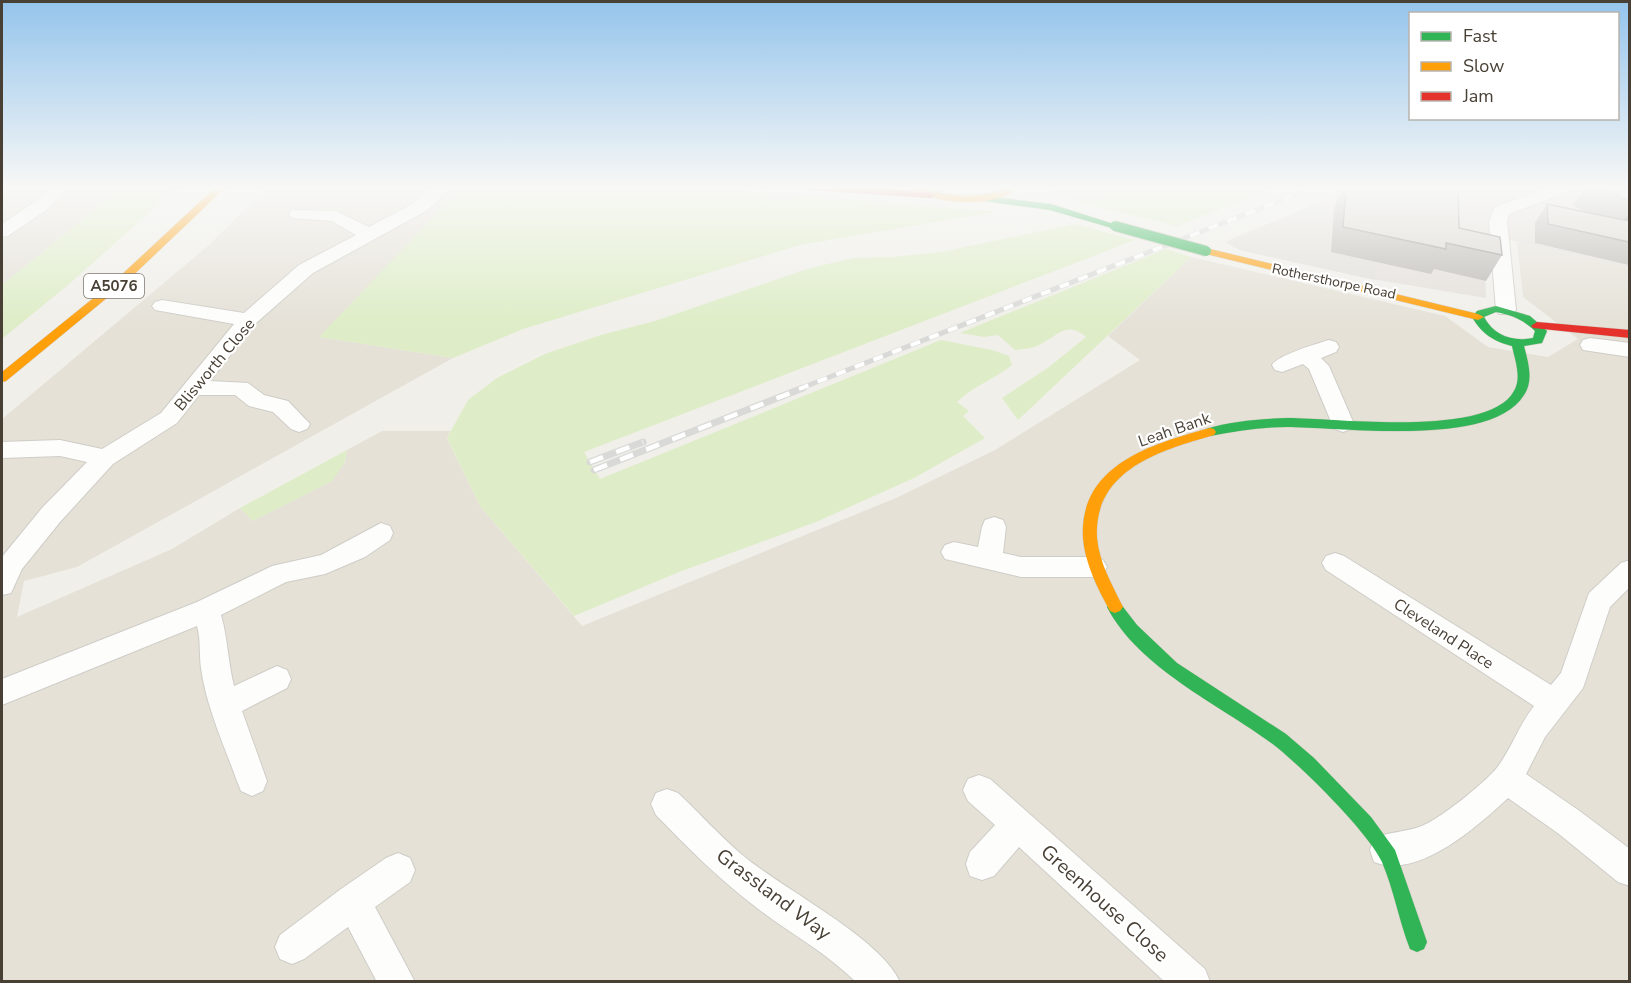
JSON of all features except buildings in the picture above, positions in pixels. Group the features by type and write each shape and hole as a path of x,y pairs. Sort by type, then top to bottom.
{"main road":[{"name":"A5076","path":"2,378 121,280 172,233"},
{"name":"Rothersthorpe Road","path":"1140,233 1320,280 1404,296 1478,317 1485,330 1494,336 1517,343"},
{"path":"1478,317 1487,310 1506,310 1529,319 1537,326 1541,336 1533,343 1517,343"},
{"path":"1537,326 1629,334"},
{"name":"Leah Bank","path":"1417,942 1386,850 1368,827 1313,769 1270,732 1212,697 1172,669 1136,635 1113,605 1094,567 1089,531 1096,499 1104,482 1124,466 1154,450 1198,435 1233,427 1275,423 1443,427 1483,420 1512,403 1522,390 1526,374 1517,343"}],"street":[{"path":"1499,233 1506,310"},
{"name":"Blisworth Close","path":"5,571 51,515 105,459 169,418 248,321 306,269 368,234"},
{"path":"162,306 248,321"},
{"path":"1590,345 1629,350"},
{"path":"1282,365 1329,347"},
{"path":"1305,355 1318,366 1343,424"},
{"path":"195,388 240,388 257,401 280,406 299,424"},
{"path":"2,450 60,448 105,459"},
{"path":"989,559 994,527"},
{"path":"2,692 206,610 281,573 325,564 356,550 381,533"},
{"path":"954,552 1021,567 1094,567"},
{"name":"Cleveland Place","path":"1335,563 1552,702"},
{"path":"1386,850 1426,842 1467,815 1508,779 1535,727 1552,702 1573,679 1598,601 1629,570"},
{"path":"206,610 214,639 215,668 225,705 252,781"},
{"path":"225,705 277,679"},
{"path":"1508,779 1570,823 1629,870"},
{"name":"Greenhouse Close","path":"979,790 1192,981"},
{"name":"Grassland Way","path":"667,804 729,865 770,897 844,946 882,981"},
{"path":"982,864 1017,825"},
{"path":"292,947 398,870"},
{"path":"353,901 397,981"}],"shaded area":[{"path":"2,233 66,233 2,285"},
{"path":"221,233 419,233 320,337 453,358 77,567 24,581 17,617 172,549 240,508 253,521 345,463 347,450 382,431 450,431 447,439 480,506 582,626 896,498 995,450 1140,360 1108,336 1191,257 1445,316 1488,347 1548,357 1578,339 1523,297 1517,242 1629,268 1629,981 2,981 2,419"},
{"path":"1247,233 1629,233 1629,268 1484,234 1486,298 1378,280 1239,250 1225,242"},
{"path":"1251,233 1330,233 1330,251 1376,262 1375,280 1244,251 1228,243"}],"green space":[{"path":"66,233 127,233 2,339 2,285"},
{"path":"418,233 872,233 800,245 523,329 453,358 319,337"},
{"path":"1033,233 1108,233 1135,240 584,452 600,479 941,340 992,350 1009,356 1012,365 970,391 957,402 969,411 963,416 985,438 914,478 816,522 679,572 574,616 480,506 447,438 468,400 497,378 545,354 601,335 655,321 807,269 853,258 941,252"},
{"path":"1166,249 1191,257 1018,420 1002,398 1049,367 1086,337 1079,332 1067,330 1036,346 1015,350 998,335 984,337 960,333"},
{"path":"347,450 345,462 332,481 253,521 240,508"}],"railway":[{"path":"799,389 1198,233"},
{"path":"594,470 803,388"},
{"path":"590,462 643,442"}],"traffic: fast":[{"path":"1140,233 1206,251"},
{"path":"1496,309 1526,318 1541,331 1538,340 1512,342 1503,340 1488,331 1478,317 1481,313 1496,309"},
{"path":"1210,432 1278,423 1413,427 1472,420 1496,412 1520,393 1523,372 1517,343"},
{"path":"1115,607 1132,630 1171,668 1280,740 1308,764 1365,823 1389,856 1417,942"}],"traffic: slow":[{"path":"2,378 121,281 172,233"},
{"path":"1206,251 1478,317"},
{"path":"1115,607 1098,570 1090,539 1092,512 1101,490 1119,471 1143,455 1174,442 1210,432"}],"traffic: jam":[{"path":"1537,326 1630,334"}]}
